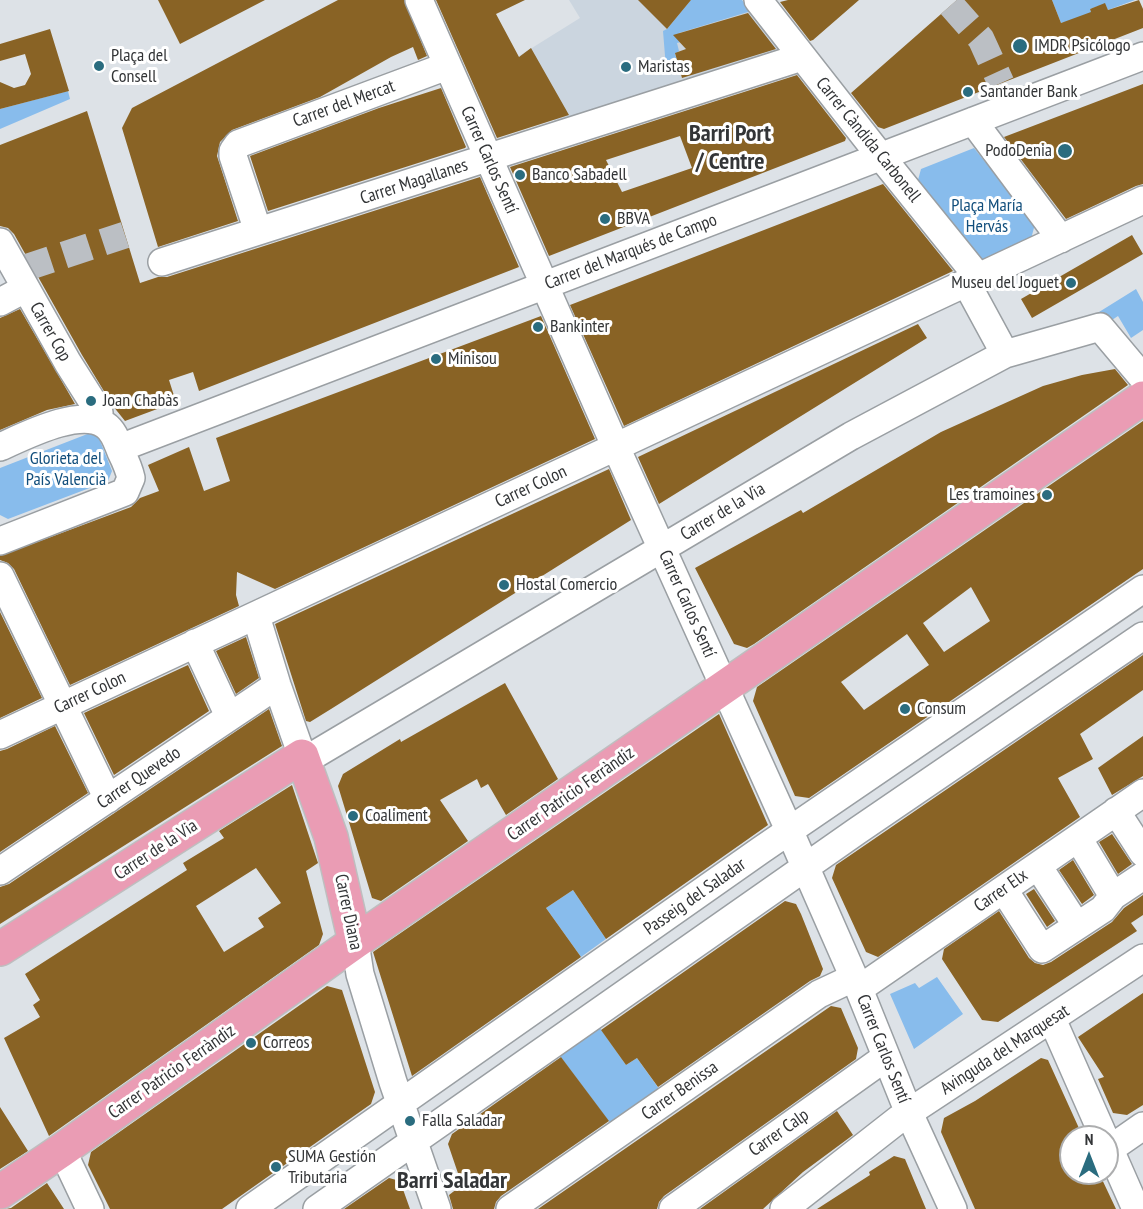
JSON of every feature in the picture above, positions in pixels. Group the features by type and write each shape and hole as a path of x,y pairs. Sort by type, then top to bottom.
{"main road":[{"name":"Carrer Patricio Ferràndiz","path":"0,1192 355,942 1143,398"},
{"name":"Carrer Diana","path":"303,759 331,837 355,942"},
{"name":"Carrer de la Via","path":"5,946 303,759"}],"street":[{"name":"Carrer Carlos Sentí","path":"419,0 544,285 790,832 856,983 909,1113 953,1209"},
{"name":"Carrer Càndida Carbonell","path":"758,0 881,156 986,279 1005,354"},
{"name":"Carrer del Marqués de Campo","path":"120,448 1143,56"},
{"name":"Carrer Magallanes","path":"162,262 802,57"},
{"name":"Carrer del Mercat","path":"258,231 234,156 235,147 241,142 447,66"},
{"path":"973,121 1061,239"},
{"name":"Carrer Colon","path":"0,735 616,446 986,279 1061,239 1143,200"},
{"name":"Carrer Cop","path":"0,242 68,363 99,412 99,421"},
{"name":"Carrer de la Via","path":"303,759 851,436 1005,354 1100,327 1143,378"},
{"path":"3,446 36,431 74,420 86,418 99,421 111,431 131,478 125,492 7,539"},
{"path":"0,576 108,799"},
{"name":"Passeig del Saladar","path":"250,1209 1143,589"},
{"name":"Carrer Diana","path":"256,616 303,759"},
{"path":"317,1209 805,867 1143,636"},
{"path":"195,644 229,716"},
{"name":"Carrer Quevedo","path":"0,871 277,685"},
{"name":"Carrer Elx","path":"856,983 1004,890 1143,793"},
{"path":"1116,811 1143,853"},
{"path":"1077,838 1113,896"},
{"path":"1038,866 1077,926"},
{"path":"1004,890 1042,949 1103,909 1113,896 1143,876"},
{"name":"Carrer Diana","path":"355,942 360,974 437,1209"},
{"name":"Avinguda del Marquesat","path":"784,1209 909,1113 1143,958"},
{"name":"Carrer Benissa","path":"510,1209 819,994 856,983"},
{"path":"1052,1019 1099,1125"},
{"name":"Carrer Calp","path":"673,1209 886,1057"},
{"path":"1119,1137 1143,1126"},
{"path":"62,1150 90,1209"},
{"path":"1119,1170 1136,1209"}],"shaded area":[{"name":"Maristas","path":"569,0 742,0 782,50 555,122 519,56 580,18"}],"green space":[{"path":"691,0 742,0 751,11 679,33 681,42 677,43 679,51 675,54 679,66 666,68 663,31"},
{"path":"1052,0 1135,0 1108,10 1105,4 1090,9 1093,16 1061,23"},
{"path":"68,91 70,99 0,129 0,109"},
{"name":"Plaça María Hervás","path":"974,148 1035,224 1031,239 982,263 918,180 921,169"},
{"path":"1136,289 1143,302 1143,330 1131,338 1118,316 1106,324 1099,312"},
{"name":"Glorieta del País Valencià","path":"90,433 99,438 112,471 108,481 8,519 0,515 0,468"},
{"path":"573,890 606,939 581,957 546,908"},
{"path":"937,977 963,1014 914,1049 890,994 915,983 919,988"},
{"path":"600,1028 626,1065 637,1058 662,1093 613,1127 560,1056"}],"building":[{"path":"158,0 265,0 180,44"},
{"path":"338,0 404,0 427,56 418,60 413,47 320,97 232,130 220,142 217,156 238,221 158,247 122,128 132,108"},
{"path":"436,0 525,0 496,14 519,57 531,48 569,115 497,138"},
{"path":"638,0 691,0 667,29"},
{"path":"859,0 810,41 780,2"},
{"path":"957,0 1052,0 1061,23 1091,12 1090,9 1105,3 1108,10 1139,0 1143,9 1143,28 884,129 878,127 851,93"},
{"path":"748,13 776,49 682,78 675,53 686,49 673,35"},
{"path":"50,29 69,91 0,109 0,82 14,88 25,85 31,74 25,54 0,61 0,44"},
{"path":"797,75 846,138 845,141 549,256 510,167","holes":["680,136 692,168 622,192 606,160"]},
{"path":"1143,84 1143,184 1066,219 1004,137"},
{"path":"441,88 465,148 268,211 250,156 379,108"},
{"path":"87,111 140,283 158,277 167,277 480,177 519,267 199,391 193,372 169,380 176,402 125,421 113,406 82,355 14,234 8,228 0,226 0,145"},
{"path":"883,184 953,271 624,426 570,305"},
{"name":"Museu del Joguet","path":"1132,235 1143,254 1032,318 1021,299"},
{"path":"20,309 75,404 47,410 0,430 0,318"},
{"path":"541,316 595,439 275,589 237,572 236,595 239,606 70,685 14,569 8,563 0,560 0,556 131,507 140,498 159,491 148,465 189,447 204,491 230,481 216,438"},
{"path":"918,324 927,338 659,504 638,457"},
{"path":"1115,369 1128,385 754,644 747,648 734,644 695,568 801,510 803,513 941,432 1043,386"},
{"path":"1143,421 1143,569 809,798 795,796 753,701 757,687","holes":["971,587 990,621 944,652 923,623","907,634 929,665 864,710 841,682"]},
{"path":"609,469 631,520 310,722 306,721 275,624"},
{"path":"0,612 42,698 0,718"},
{"path":"246,637 259,678 236,694 216,651"},
{"path":"1143,655 1143,690 1080,734 1093,759 1058,778 1080,817 878,957 866,952 832,878 836,865"},
{"path":"188,665 209,711 114,775 84,713"},
{"path":"505,683 558,779 506,815 488,784 481,788 477,779 440,800 468,841 381,901 372,898 338,786 343,774 400,739 401,742"},
{"path":"269,709 282,746 0,924 0,887 9,884"},
{"path":"719,714 768,825 606,939 573,890 546,908 581,957 412,1076 373,952"},
{"path":"55,726 88,793 0,852 0,751"},
{"path":"1143,736 1143,776 1112,795 1098,768"},
{"path":"292,785 318,863 306,871 323,934 319,945 49,1136 4,1038 40,1017 33,1005 40,1000 25,974 187,870 183,863 224,838 219,831","holes":["256,868 281,903 258,918 264,927 224,952 196,906"]},
{"path":"1112,834 1132,864 1118,874 1099,842"},
{"path":"1073,860 1094,895 1082,904 1059,870"},
{"path":"1034,889 1055,921 1047,927 1026,894"},
{"path":"1143,895 1143,915 1131,923 1137,931 998,1022 982,1020 942,959 944,949 999,911 1029,958 1043,965 1112,922 1124,908"},
{"path":"785,901 796,904 801,914 823,969 820,976 658,1087 637,1058 626,1065 601,1030"},
{"path":"327,986 342,990 375,1092 371,1104 222,1209 110,1209 88,1165 91,1152"},
{"path":"1143,993 1143,1105 1127,1115 1113,1113 1098,1079 1104,1077 1078,1037"},
{"path":"831,1006 841,1008 858,1048 856,1059 664,1196 657,1209 538,1209"},
{"path":"561,1057 609,1121 501,1196 494,1209 453,1209 449,1195 462,1185 448,1144 452,1134"},
{"path":"1041,1058 1048,1060 1078,1125 1059,1125 1059,1185 1105,1185 1116,1209 975,1209 941,1132 944,1118 975,1101"},
{"path":"0,1107 28,1151 0,1169"},
{"path":"837,1111 853,1135 803,1172 763,1209 700,1209"},
{"path":"894,1156 905,1159 926,1209 817,1209 870,1175 869,1172"},
{"path":"389,1178 400,1181 410,1209 344,1209"},
{"path":"47,1183 64,1209 6,1209 11,1208"}],"tunnel":[{"path":"951,5 981,39 1001,83"},
{"path":"25,268 125,235"}],"place":[{"name":"IMDR Psicólogo","path":"1020,46"},
{"name":"Plaça del Consell","path":"99,66"},
{"name":"Maristas","path":"626,67"},
{"name":"Santander Bank","path":"968,92"},
{"name":"PodoDenia","path":"1065,151"},
{"name":"Banco Sabadell","path":"520,175"},
{"name":"BBVA","path":"605,219"},
{"name":"Museu del Joguet","path":"1071,283"},
{"name":"Bankinter","path":"538,327"},
{"name":"Minisou","path":"436,359"},
{"name":"Joan Chabàs","path":"91,401"},
{"name":"Les tramoines","path":"1047,495"},
{"name":"Hostal Comercio","path":"504,585"},
{"name":"Consum","path":"905,709"},
{"name":"Coaliment","path":"353,816"},
{"name":"Correos","path":"251,1043"},
{"name":"Falla Saladar","path":"410,1121"},
{"name":"SUMA Gestión Tributaria","path":"276,1167"}],"district":[{"name":"Barri Port / Centre","path":"730,148"},
{"name":"Barri Saladar","path":"452,1181"}]}
